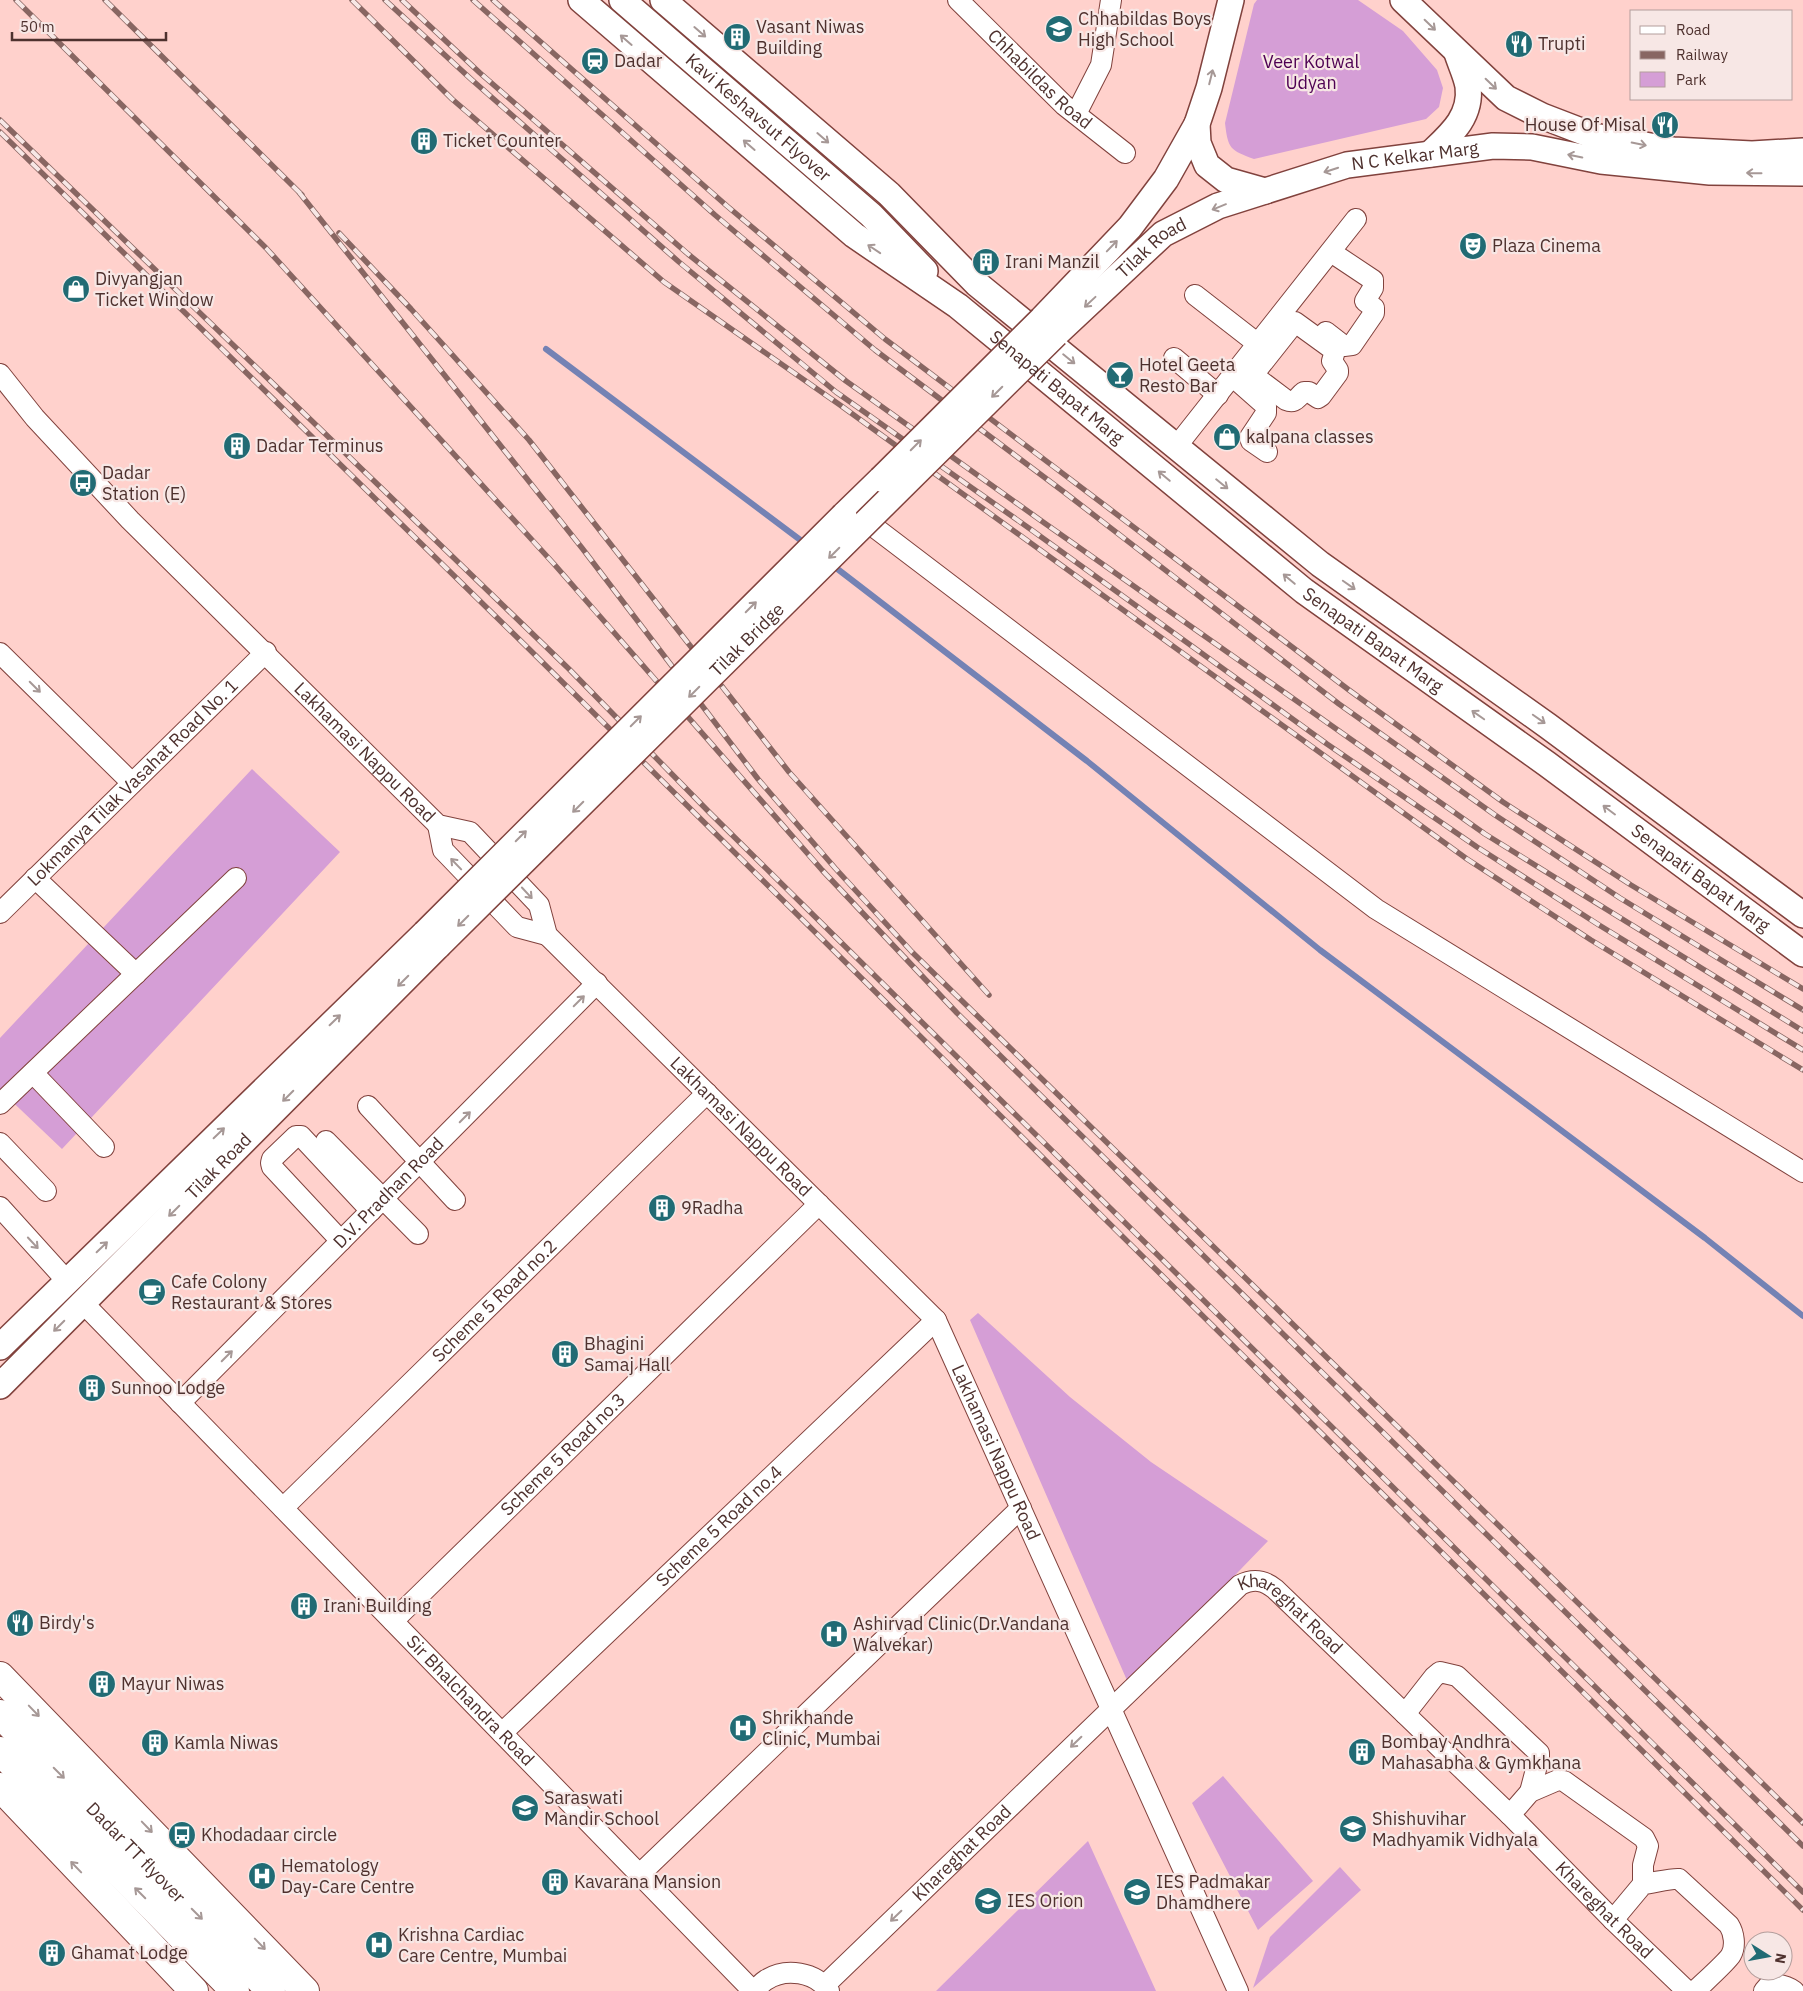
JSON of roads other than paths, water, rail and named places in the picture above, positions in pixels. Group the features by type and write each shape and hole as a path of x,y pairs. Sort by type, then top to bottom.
{"highway":[{"path":"0,1676 305,1991"},
{"name":"Dadar TT flyover","path":"0,1714 271,1991"},
{"name":"Dadar TT flyover","path":"0,1751 235,1991"},
{"path":"0,1787 194,1991"}],"main road":[{"path":"581,0 854,235 958,306"},
{"name":"Kavi Keshavsut Flyover","path":"622,0 871,215 958,306"},
{"path":"1231,0 1209,88 1197,124 1198,143 1208,165 1226,180 1265,191"},
{"path":"1405,1 1506,98 1542,116 1594,136 1673,150 1752,154 1803,152"},
{"path":"671,2 889,194 977,284"},
{"path":"1430,154 1453,132 1468,109 1468,86 1456,50"},
{"name":"Tilak Road","path":"1049,326 1130,227 1166,179 1197,124"},
{"name":"N C Kelkar Marg","path":"1265,191 1347,165 1493,146 1532,148 1601,161 1701,171 1803,174"},
{"name":"Tilak Road","path":"1049,326 1163,234 1218,206 1265,191"},
{"name":"Kavi Keshavsut Flyover","path":"871,215 977,284"},
{"name":"Senapati Bapat Marg","path":"977,284 1320,564 1548,726 1803,915"},
{"name":"Senapati Bapat Marg","path":"958,306 1304,591 1547,764 1803,954"},
{"name":"Tilak Bridge","path":"431,940 807,550 862,512 1049,326"},
{"name":"Tilak Road","path":"0,1346 431,940"},
{"name":"Tilak Road","path":"0,1386 83,1303 431,940"}],"street":[{"name":"Chhabildas Road","path":"958,0 1064,105 1125,153"},
{"path":"1076,114 1101,65 1111,0"},
{"path":"1242,373 1258,344 1356,219"},
{"path":"1302,313 1344,346 1352,346 1374,313 1374,308 1365,301 1373,288 1372,280 1330,252"},
{"path":"1196,295 1258,344"},
{"path":"1176,447 1218,395 1295,322 1334,351 1332,361 1338,370 1338,373 1321,396 1318,398 1309,392 1304,392 1296,401 1291,402 1242,373"},
{"path":"1174,358 1218,395"},
{"path":"1242,373 1266,406 1266,413 1250,437 1251,441 1267,452"},
{"name":"Lakhamasi Nappu Road","path":"0,374 35,418 130,520 266,652 438,825 470,832 538,905 547,935 936,1320 1238,1991"},
{"path":"862,512 878,530 1376,909 1803,1172"},
{"name":"Lokmanya Tilak Vasahat Road No. 1","path":"2,906 35,878 266,652"},
{"path":"0,653 132,783"},
{"path":"438,825 443,850 517,927 547,935"},
{"path":"35,878 136,974"},
{"path":"0,1104 236,878"},
{"name":"D.V. Pradhan Road","path":"180,1403 341,1241 424,1167 597,983"},
{"path":"32,1073 104,1148"},
{"name":"Scheme 5 Road no.2","path":"283,1508 707,1093"},
{"path":"368,1106 455,1200"},
{"path":"341,1241 270,1163 296,1136 301,1136 382,1206 418,1234"},
{"path":"326,1141 382,1206"},
{"path":"0,1143 46,1191"},
{"name":"Scheme 5 Road no.3","path":"392,1621 819,1204"},
{"path":"0,1207 68,1281"},
{"name":"Sir Bhalchandra Road","path":"83,1303 754,1991"},
{"name":"Scheme 5 Road no.4","path":"502,1733 936,1320"},
{"path":"640,1874 1021,1508"},
{"name":"Khareghat Road","path":"827,1988 1111,1708 1240,1585 1248,1581 1256,1581 1266,1582 1275,1589 1510,1815 1613,1920 1687,1991"},
{"path":"1405,1714 1440,1672 1456,1676 1538,1753 1540,1758 1530,1792 1510,1815"},
{"path":"1530,1792 1549,1785 1554,1781 1564,1781 1644,1838 1648,1846 1643,1865 1643,1884 1613,1920"},
{"path":"1643,1884 1663,1882 1673,1878 1680,1879 1732,1930 1734,1942 1731,1955 1694,1991"},
{"path":"754,1991 766,1980 781,1974 798,1973 814,1978 827,1988"},
{"path":"1764,1991 1770,1984 1788,1986 1794,1991"}],"waterway":[{"path":"546,349 807,545"},
{"path":"831,564 1087,761 1320,950 1705,1238 1803,1316"}],"railway":[{"path":"16,0 266,248 554,564 822,870 957,1013 1803,1846"},
{"path":"105,0 302,195"},
{"path":"352,0 452,99 664,282 840,405 1467,859 1591,940 1803,1070"},
{"path":"385,0 472,80 679,262 836,392 1033,531 1327,744 1477,847 1599,925 1803,1050"},
{"path":"402,0 480,73 688,254 846,381 1485,834 1803,1031"},
{"path":"473,0 715,215 875,350 1064,492 1339,704 1495,815 1620,898 1803,1010"},
{"path":"493,0 727,206 885,339 1349,690 1503,802 1631,885 1803,989"},
{"path":"0,120 569,669 710,813 1803,1892"},
{"path":"0,132 527,647 1803,1910"},
{"path":"298,191 582,548 758,779 835,868 912,952 1803,1823"},
{"path":"339,233 411,309 529,440 789,772 989,995"}],"place":[{"name":"Chhabildas Boys High School","path":"1059,29"},
{"name":"Vasant Niwas Building","path":"737,37"},
{"name":"Trupti","path":"1519,44"},
{"name":"Dadar","path":"595,61"},
{"name":"House Of Misal","path":"1665,125"},
{"name":"Ticket Counter","path":"424,141"},
{"name":"Plaza Cinema","path":"1473,246"},
{"name":"Irani Manzil","path":"986,262"},
{"name":"Divyangjan Ticket Window","path":"76,289"},
{"name":"Hotel Geeta Resto Bar","path":"1120,375"},
{"name":"kalpana classes","path":"1227,437"},
{"name":"Dadar Terminus","path":"237,446"},
{"name":"Dadar Station (E)","path":"83,483"},
{"name":"9Radha","path":"662,1208"},
{"name":"Cafe Colony Restaurant & Stores","path":"152,1292"},
{"name":"Bhagini Samaj Hall","path":"565,1354"},
{"name":"Sunnoo Lodge","path":"92,1388"},
{"name":"Irani Building","path":"304,1606"},
{"name":"Birdy's","path":"20,1623"},
{"name":"Ashirvad Clinic(Dr.Vandana Walvekar)","path":"834,1634"},
{"name":"Mayur Niwas","path":"102,1684"},
{"name":"Shrikhande Clinic, Mumbai","path":"743,1728"},
{"name":"Kamla Niwas","path":"155,1743"},
{"name":"Bombay Andhra Mahasabha & Gymkhana","path":"1362,1752"},
{"name":"Saraswati Mandir School","path":"525,1808"},
{"name":"Shishuvihar Madhyamik Vidhyala","path":"1353,1829"},
{"name":"Khodadaar circle","path":"182,1835"},
{"name":"Hematology Day-Care Centre","path":"262,1876"},
{"name":"Kavarana Mansion","path":"555,1882"},
{"name":"IES Padmakar Dhamdhere","path":"1137,1892"},
{"name":"IES Orion","path":"988,1901"},
{"name":"Krishna Cardiac Care Centre, Mumbai","path":"379,1945"},
{"name":"Ghamat Lodge","path":"52,1953"}],"park label":[{"name":"Veer Kotwal Udyan","path":"1311,72"}]}
